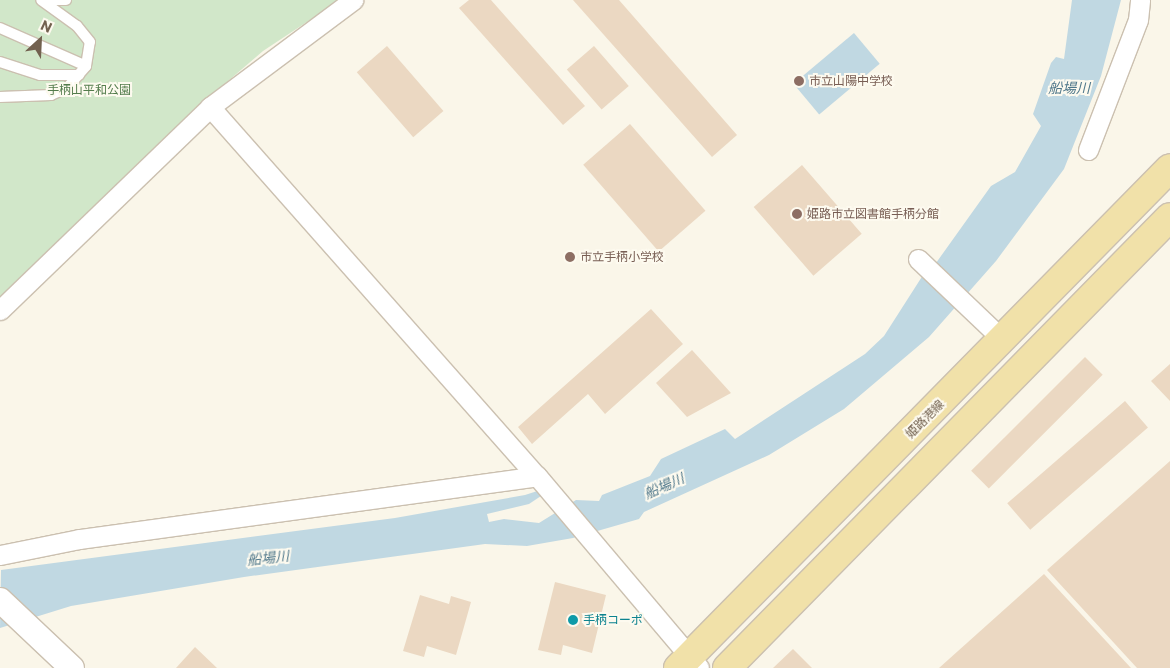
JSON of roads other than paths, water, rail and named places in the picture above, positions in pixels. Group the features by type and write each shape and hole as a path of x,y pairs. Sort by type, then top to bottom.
{"main road":[{"name":"姫路港線","path":"688,664 1170,168"},
{"path":"727,668 1170,217"}],"street":[{"path":"0,310 210,107 352,0"},
{"path":"1088,150 1138,20 1140,0"},
{"path":"210,107 537,476 592,547 688,664"},
{"path":"918,259 1003,340"},
{"path":"0,555 79,539 537,476"},
{"path":"0,600 32,628 72,668"}],"lane":[{"path":"0,96 51,95 67,88 82,70 90,42 77,26 41,0"},
{"path":"50,0 66,0"},
{"path":"0,28 82,70"},
{"path":"0,62 40,76 82,70"}],"water":[{"name":"船場川","path":"1072,0 1121,0 1101,76 1064,169 996,261 929,337 844,409 769,455 644,512 639,519 573,538 527,546 485,544 244,577 71,606 0,628 1,570 395,518 525,495 559,484 529,504 487,514 489,522 504,519 539,523 576,500 599,501 602,495 650,476 661,459 725,429 735,439 865,354 884,336 932,261 936,263 991,186 1015,172 1041,126 1033,114 1051,63 1056,57 1064,59"},
{"path":"854,33 880,64 819,114 793,84"}],"place":[{"name":"市立山陽中学校","path":"799,81"},
{"name":"姫路市立図書館手柄分館","path":"797,214"},
{"name":"市立手柄小学校","path":"570,257"},
{"name":"手柄コーポ","path":"573,620"}],"park label":[{"name":"手柄山平和公園","path":"89,90"}]}
